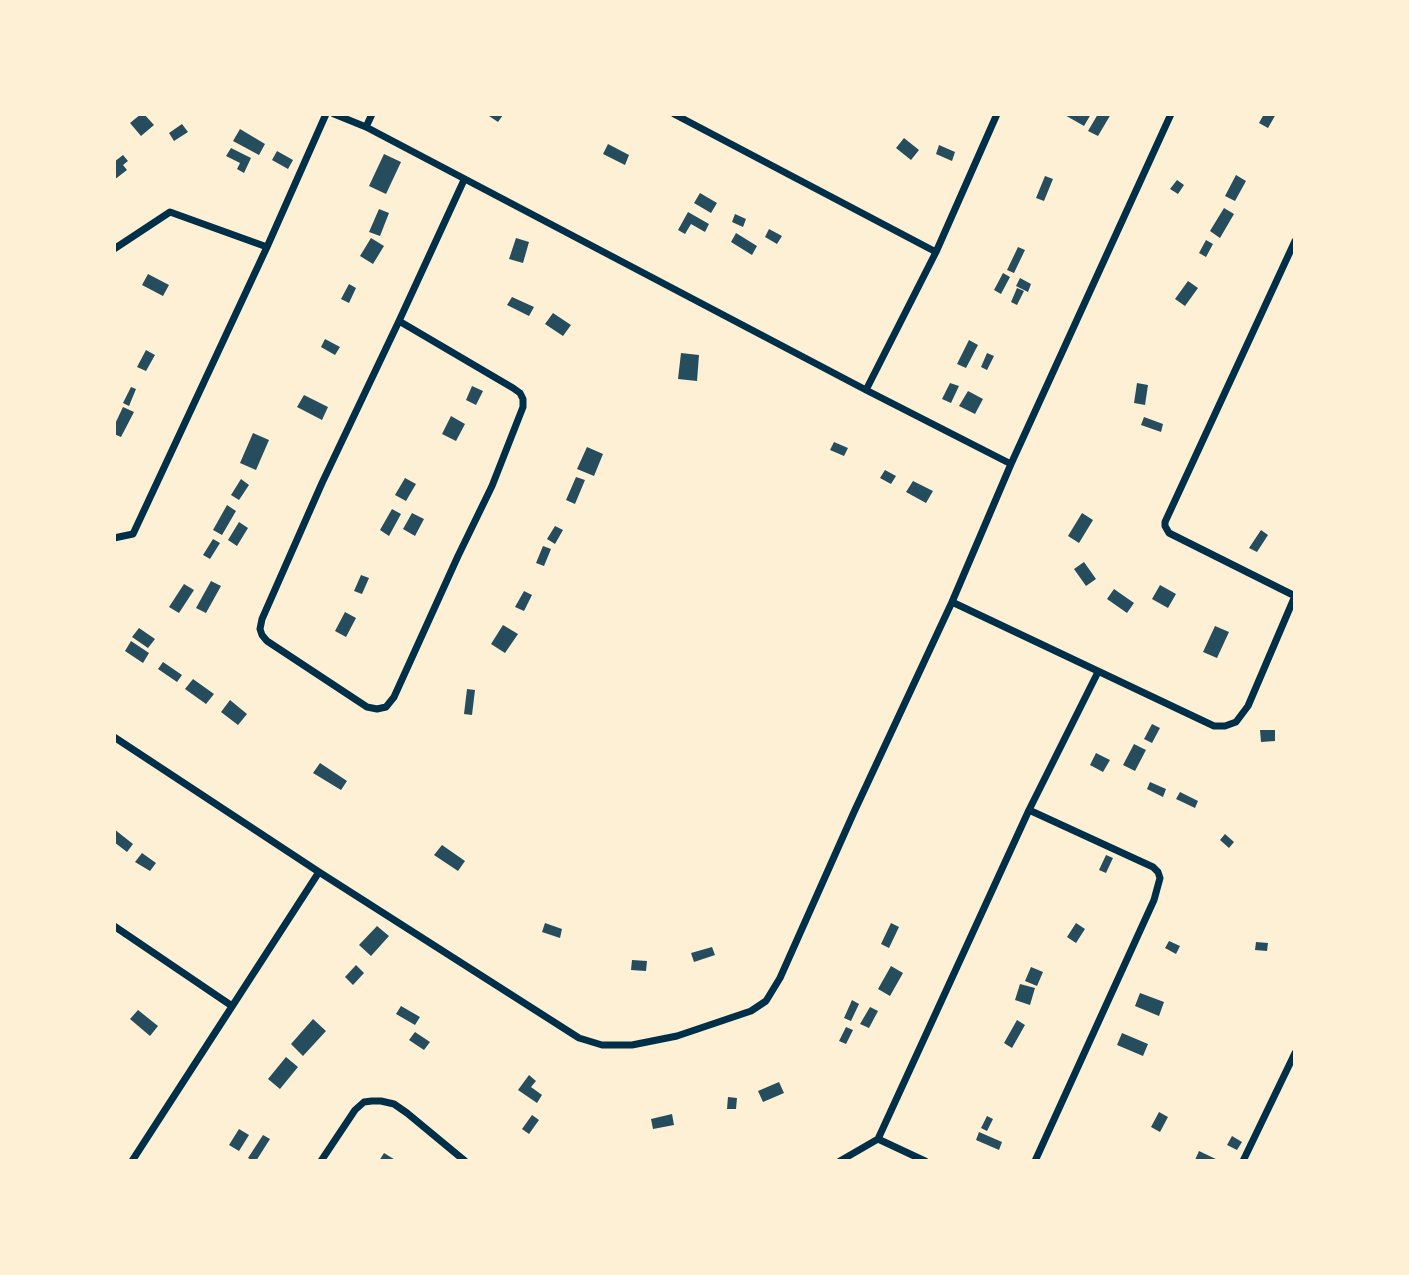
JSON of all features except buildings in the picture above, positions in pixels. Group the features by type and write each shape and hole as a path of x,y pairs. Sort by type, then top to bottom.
{"street":[{"path":"114,538 133,534 326,114"},
{"path":"334,114 366,127 1011,464"},
{"path":"366,127 372,114"},
{"path":"674,114 936,252"},
{"path":"866,390 936,252 996,114"},
{"path":"114,737 318,872 579,1038 602,1045 632,1045 677,1036 751,1011 766,1002 780,978 1171,114"},
{"path":"400,321 513,388 520,393 523,407 492,486 457,556 394,697 386,707 377,709 367,707 267,640 260,629 322,483 464,180"},
{"path":"114,249 170,212 267,247"},
{"path":"952,602 1214,726 1236,722 1248,706 1295,596 1169,533 1165,522 1295,241"},
{"path":"840,1161 878,1139 1029,810 1098,672"},
{"path":"1029,810 1153,867 1160,878 1154,900 1035,1161"},
{"path":"132,1161 318,872"},
{"path":"114,926 232,1006"},
{"path":"1244,1161 1295,1054"},
{"path":"321,1161 355,1110 364,1102 381,1101 394,1104 407,1113 465,1161"},
{"path":"878,1139 925,1161"}]}
